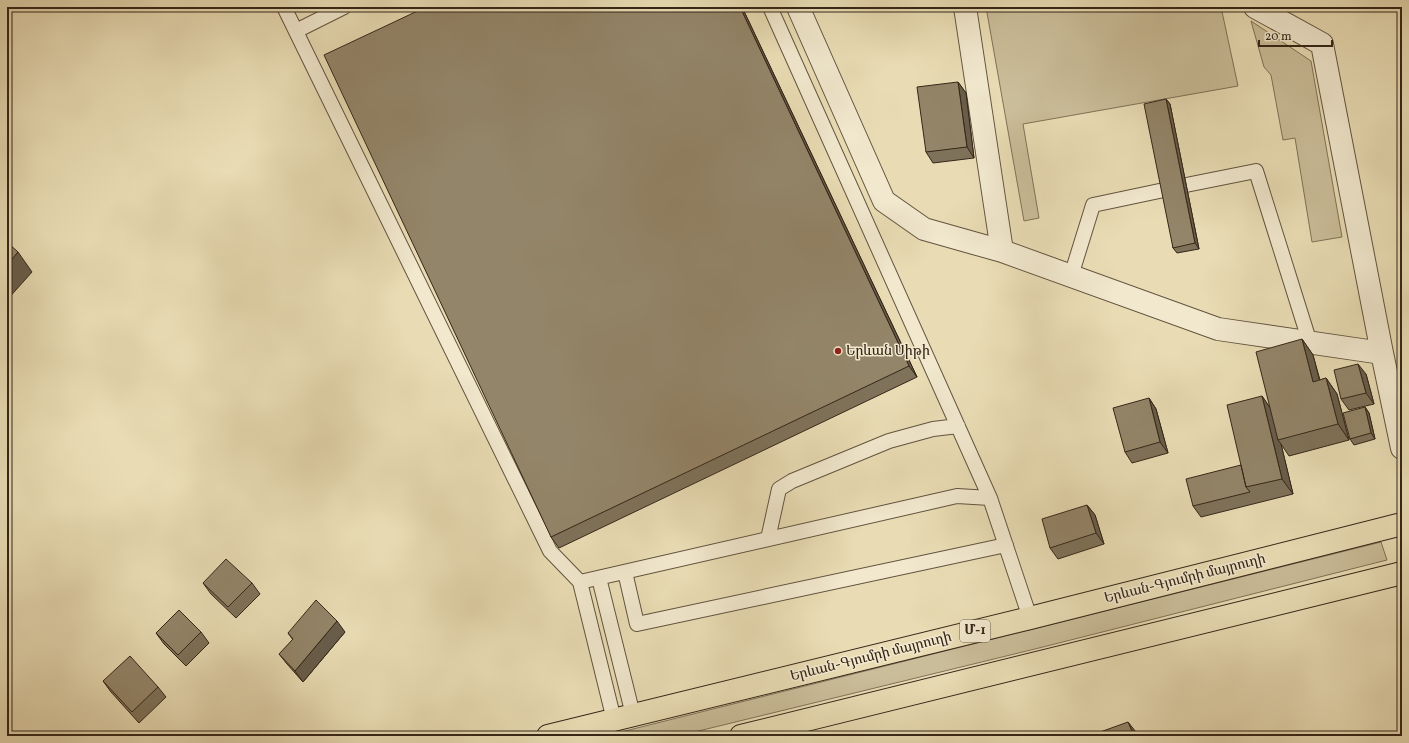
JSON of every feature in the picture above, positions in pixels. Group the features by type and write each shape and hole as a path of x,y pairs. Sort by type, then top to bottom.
{"highway":[{"name":"Երևան-Գյումրի մայրուղի","path":"548,736 1030,618 1402,524"},
{"path":"741,736 1402,573"}],"street":[{"path":"798,7 884,201 924,229 1002,251 1218,329 1382,353"},
{"path":"965,7 1002,251"},
{"path":"1255,7 1322,44 1402,448"}],"lane":[{"path":"284,7 550,551 580,582 624,717"},
{"path":"296,30 344,7"},
{"path":"770,7 990,498 1030,618"},
{"path":"1186,185 1256,171 1310,343"},
{"path":"1071,276 1092,205 1164,190"},
{"path":"768,539 779,489 792,481 889,441 933,429 958,426"},
{"path":"580,582 957,496 990,498"},
{"path":"625,572 637,624 1006,545"},
{"path":"599,578 624,717"}],"shaded area":[{"path":"986,7 1221,7 1238,86 1023,124 1039,218 1024,221"},
{"path":"1251,21 1311,61 1342,237 1312,242 1295,138 1283,140 1271,75 1264,67"},
{"path":"1381,542 1387,560 1039,648 678,736 605,736"}],"building":[{"path":"426,7 740,7 909,366 551,537 324,55"},
{"path":"958,82 967,147 926,152 917,87"},
{"path":"1166,99 1195,243 1173,248 1144,104"},
{"path":"7,242 18,252 7,265"},
{"path":"1302,339 1313,382 1326,378 1338,424 1278,440 1256,352"},
{"path":"1358,364 1366,393 1341,399 1334,370"},
{"path":"1262,396 1282,479 1246,487 1227,405"},
{"path":"1149,398 1160,442 1125,452 1113,408"},
{"path":"1365,407 1371,433 1350,439 1343,413"},
{"path":"1241,465 1246,487 1250,492 1193,506 1186,479"},
{"path":"1087,505 1096,533 1050,548 1042,519"},
{"path":"226,559 252,583 228,607 203,583"},
{"path":"316,600 337,621 295,671 279,654 293,639 288,633"},
{"path":"179,610 201,632 178,655 156,633"},
{"path":"130,656 158,687 132,712 103,681"},
{"path":"1128,722 1134,736 1089,736"}],"place":[{"name":"Երևան Սիթի","path":"838,351"}]}
